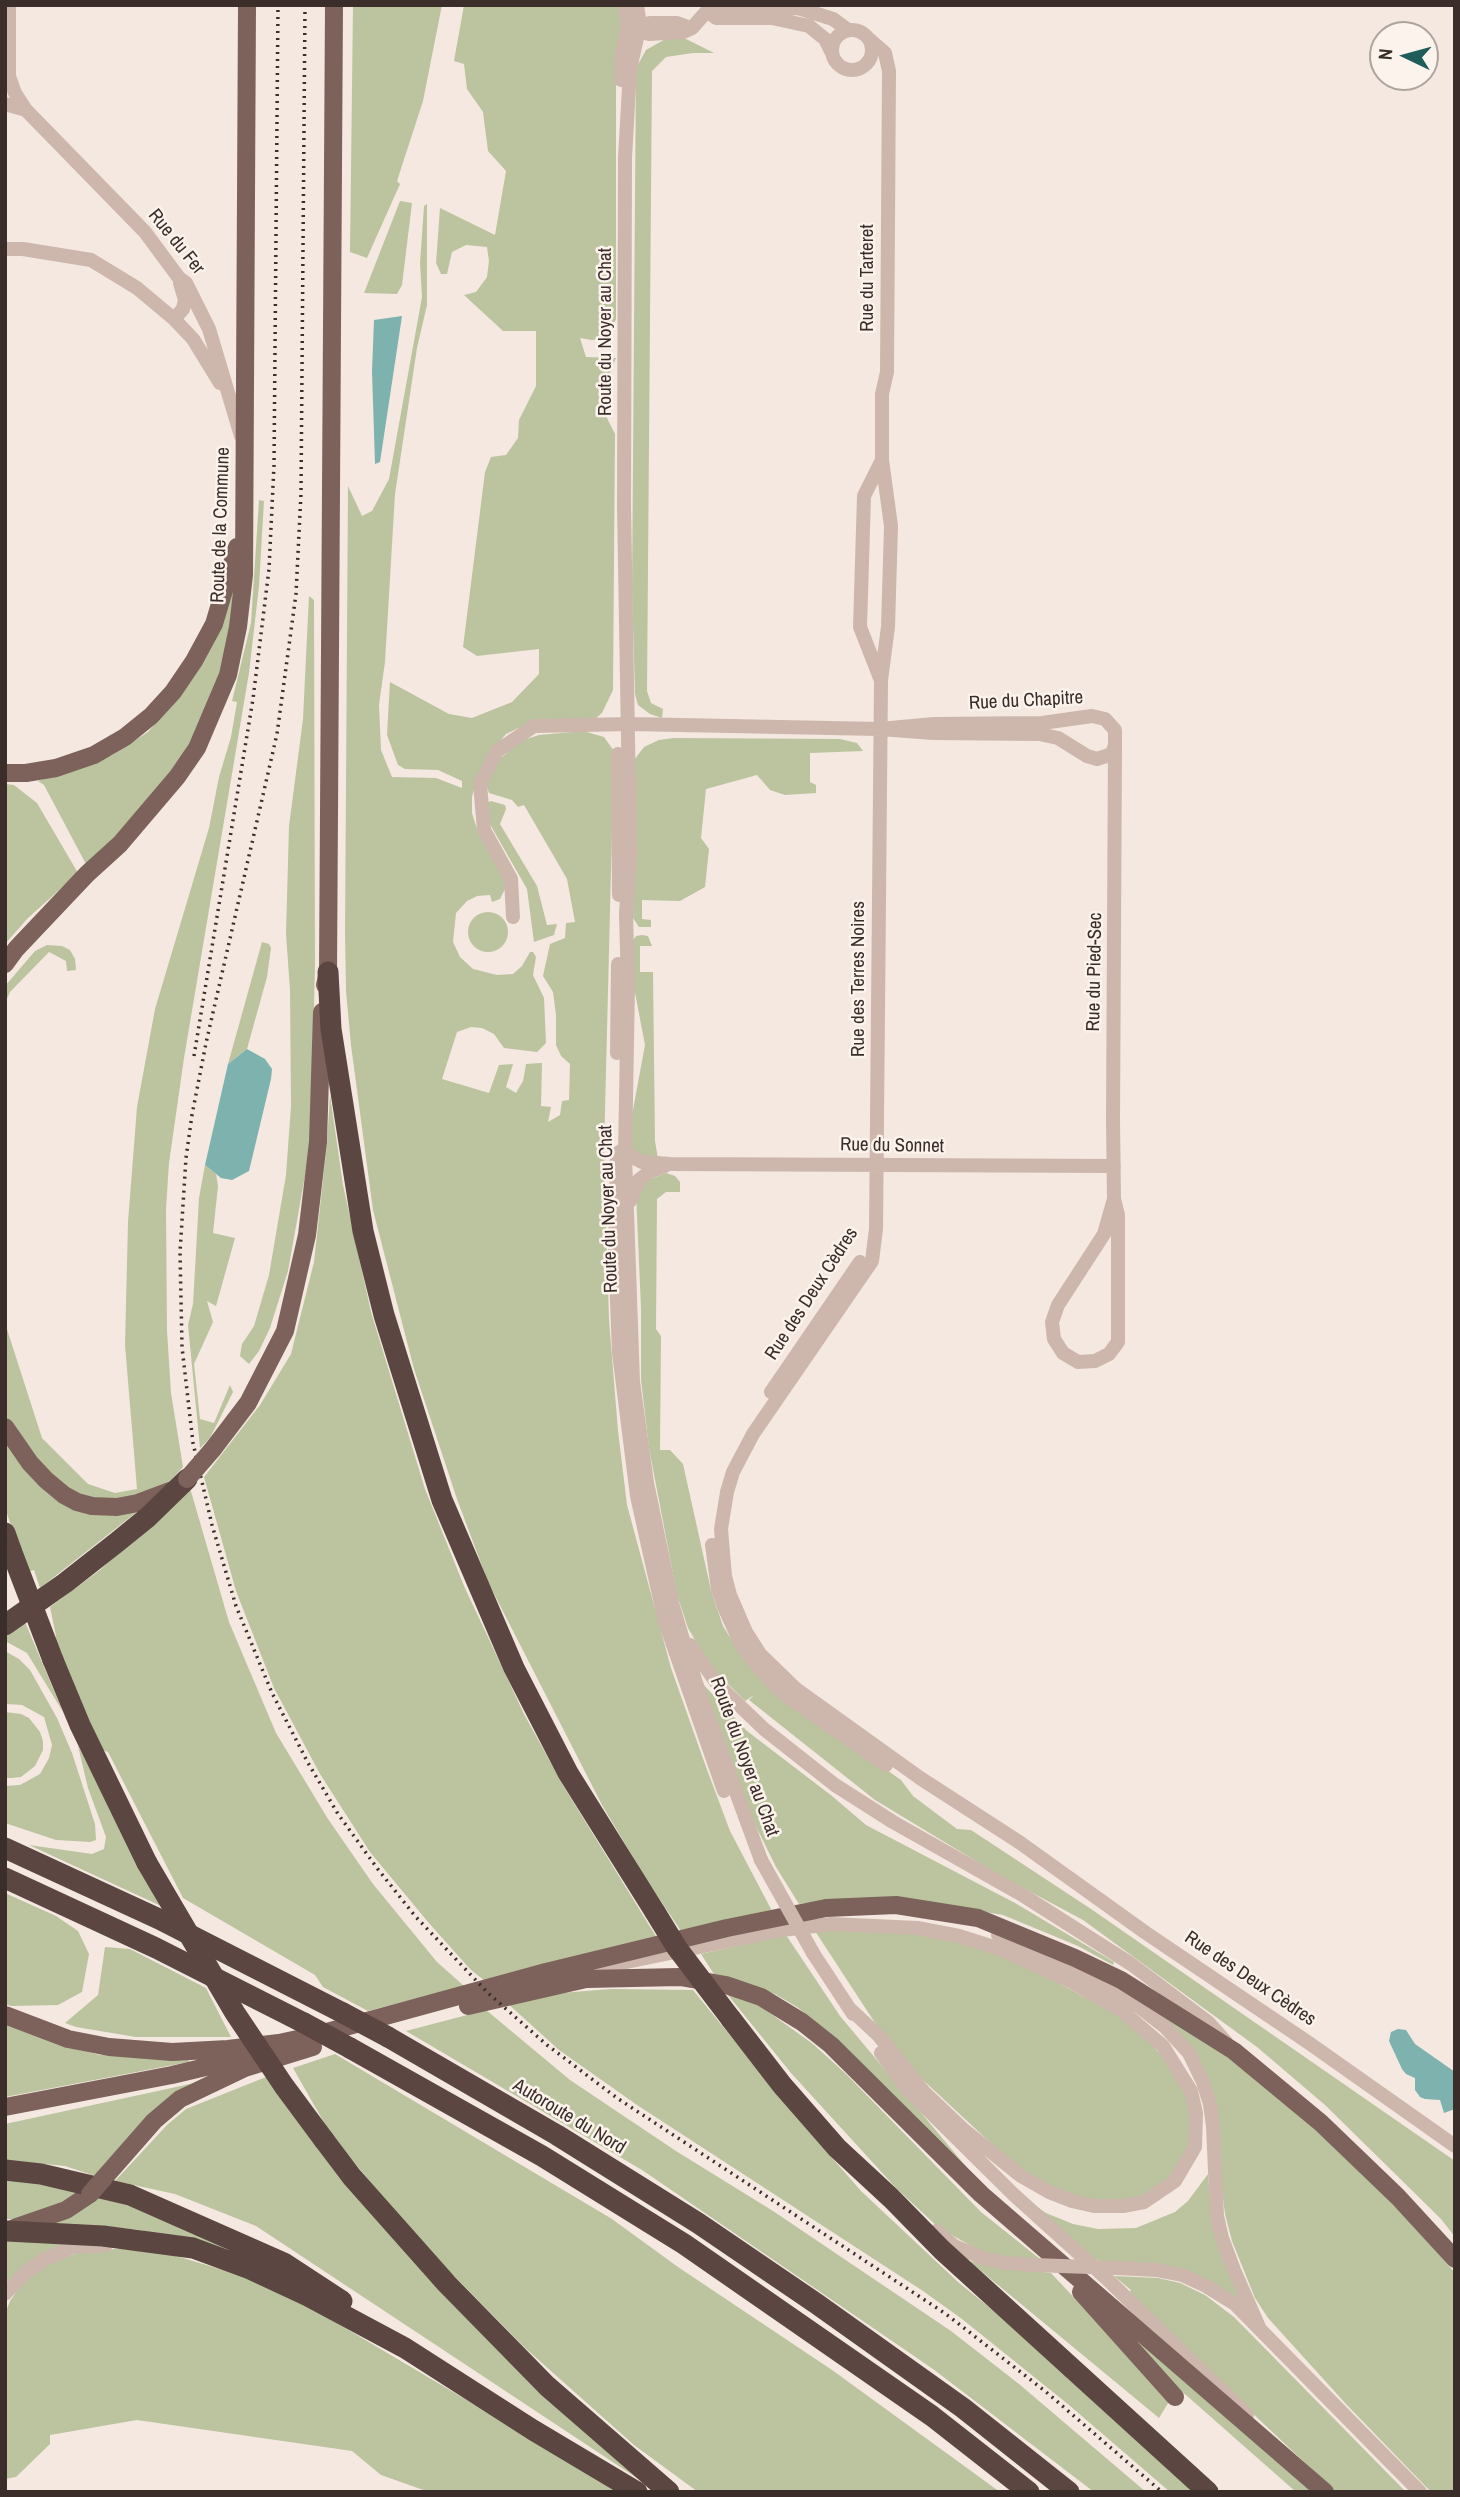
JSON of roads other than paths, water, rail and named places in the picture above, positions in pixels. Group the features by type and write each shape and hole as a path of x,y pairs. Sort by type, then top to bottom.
{"highway":[{"path":"328,972 331,1029 363,1231 384,1315 442,1500 514,1668 562,1762 677,1948 782,2085 837,2148 942,2250 1208,2492"},
{"path":"5,1625 116,1543 148,1517 187,1479"},
{"path":"8,1541 71,1704 147,1863 235,2013 284,2086 352,2177 447,2284 547,2386 669,2492"},
{"name":"Autoroute du Nord","path":"5,1849 159,1919 343,2013 557,2135 709,2231 817,2304 963,2408 1069,2492"},
{"path":"5,1878 156,1948 304,2023 542,2156 684,2244 932,2416 1029,2492"},
{"path":"5,2170 41,2174 130,2195 272,2258 337,2297 405,2348 533,2430 637,2492"},
{"path":"6,2231 103,2236 193,2248 250,2269 308,2296 405,2348"}],"main road":[{"name":"Route de la Commune","path":"5,964 32,932 144,817 197,748 228,675 239,627 244,575 247,5"},
{"path":"5,1427 30,1463 64,1495 92,1506 117,1507 165,1495 187,1479 248,1403 285,1331 307,1235 318,1142 322,997 328,972 334,5"},
{"path":"5,773 56,768 94,755 125,737 151,716 173,692 214,624 226,591 244,520"},
{"path":"5,2015 68,2039 108,2047 172,2052 228,2049 279,2043 546,1972 727,1928 826,1908 896,1905 978,1918 1121,1980 1234,2051 1321,2123 1398,2197 1455,2259"},
{"path":"6,2231 66,2210 90,2194 154,2120 180,2099 245,2068 315,2046 506,1996 586,1979 680,1977 737,1988 774,2004 803,2022 831,2045 981,2194 1325,2492"},
{"path":"5,2107 172,2075 252,2056 279,2043"},
{"path":"5,2116 245,2068"},
{"path":"1081,2281 1081,2292 1175,2398"}],"street":[{"path":"9,5 10,99"},
{"name":"Route du Noyer au Chat","path":"625,5 636,28"},
{"name":"Route du Noyer au Chat","path":"625,158 637,5"},
{"path":"636,28 658,34 683,32 692,28 707,8"},
{"path":"707,8 798,8 833,19 848,30 860,32 869,40 872,50 865,65 860,69 848,70 837,64 824,39 809,26 772,18 716,18 707,8"},
{"path":"636,28 677,23 692,28"},
{"name":"Route du Noyer au Chat","path":"636,28 622,53 621,69 625,158 622,725 630,855 626,914 628,986 615,1248 619,1353 638,1496 665,1622 730,1807 761,1860"},
{"path":"832,53 837,36 848,30"},
{"path":"630,69 645,46 658,34"},
{"name":"Rue du Tarteret","path":"869,40 885,52 888,71 887,372 882,394 882,460 891,526 888,626 881,680 880,729"},
{"path":"865,65 878,72 887,95"},
{"name":"Rue du Fer","path":"10,99 26,110 145,232 191,291 209,329 245,451"},
{"path":"5,249 23,248 91,260 137,288 193,339 230,399"},
{"path":"174,319 183,309 185,300 179,278"},
{"name":"Rue du Tarteret","path":"881,680 860,627 860,615 864,496 882,460"},
{"path":"860,615 880,615 888,626"},
{"name":"Rue du Chapitre","path":"513,917 511,879 484,830 480,784 497,751 534,726 880,729 933,733 1039,734 1058,738 1097,759 1112,754 1115,745 1115,730 1105,719 1092,716 1042,723 934,724 880,729"},
{"name":"Rue des Terres Noires","path":"876,1229 880,729"},
{"name":"Rue du Pied-Sec","path":"1114,1199 1115,745"},
{"name":"Route du Noyer au Chat","path":"621,1150 629,1206 633,1382 647,1483 672,1603 696,1683 761,1860"},
{"name":"Rue du Sonnet","path":"621,1150 642,1162 670,1164 1114,1166"},
{"name":"Rue du Sonnet","path":"629,1206 639,1181 649,1172 670,1164"},
{"path":"1114,1199 1118,1215 1118,1342 1109,1354 1095,1361 1078,1362 1063,1353 1054,1339 1052,1322 1058,1305 1104,1234 1114,1199"},
{"name":"Rue des Deux Cèdres","path":"876,1229 872,1261 753,1434 733,1472 721,1529 726,1576 734,1605 746,1632 760,1654 796,1689 920,1778 1318,2049 1455,2146"},
{"path":"672,1603 692,1650 718,1685 764,1729 847,1793 1024,1896 1131,1964 1208,2022 1234,2051"},
{"path":"761,1860 813,1953 907,2089 1013,2194 1106,2278 1242,2409 1266,2442"},
{"path":"953,1914 1102,1984 1138,2006 1165,2028 1189,2053 1210,2104 1217,2216 1222,2238 1259,2327"},
{"path":"586,1979 607,1966 782,1930 831,1924 917,1928 959,1936 1003,1950 1070,1981 1121,2010 1163,2046 1191,2091 1196,2113 1195,2147 1175,2181 1144,2202 1123,2206 1094,2206 1049,2192 1021,2176 964,2130 924,2092 879,2036 849,2008"},
{"path":"1424,2124 1455,2137"},
{"path":"891,2198 954,2246 982,2258 1005,2263 1156,2270 1182,2275 1206,2286 1236,2304 1420,2492"},
{"path":"5,2294 24,2274 43,2260 73,2247 138,2242"}],"water":[{"path":"402,316 380,462 375,464 372,371 374,320"},
{"path":"247,1049 265,1059 272,1069 271,1079 249,1171 232,1180 221,1178 205,1165 228,1064"},
{"path":"1406,2030 1415,2044 1455,2072 1455,2109 1444,2113 1440,2100 1420,2097 1415,2090 1415,2078 1402,2069 1389,2041 1391,2032"}],"railway":[{"path":"194,1056 253,699 269,569 274,465 278,5"},
{"path":"305,5 301,493 296,594 277,734 192,1115 186,1158 180,1252 182,1347 193,1443 212,1525 236,1606 272,1693 338,1814 415,1916 488,1993 547,2045 617,2098 946,2314 1045,2391 1162,2492"}]}
